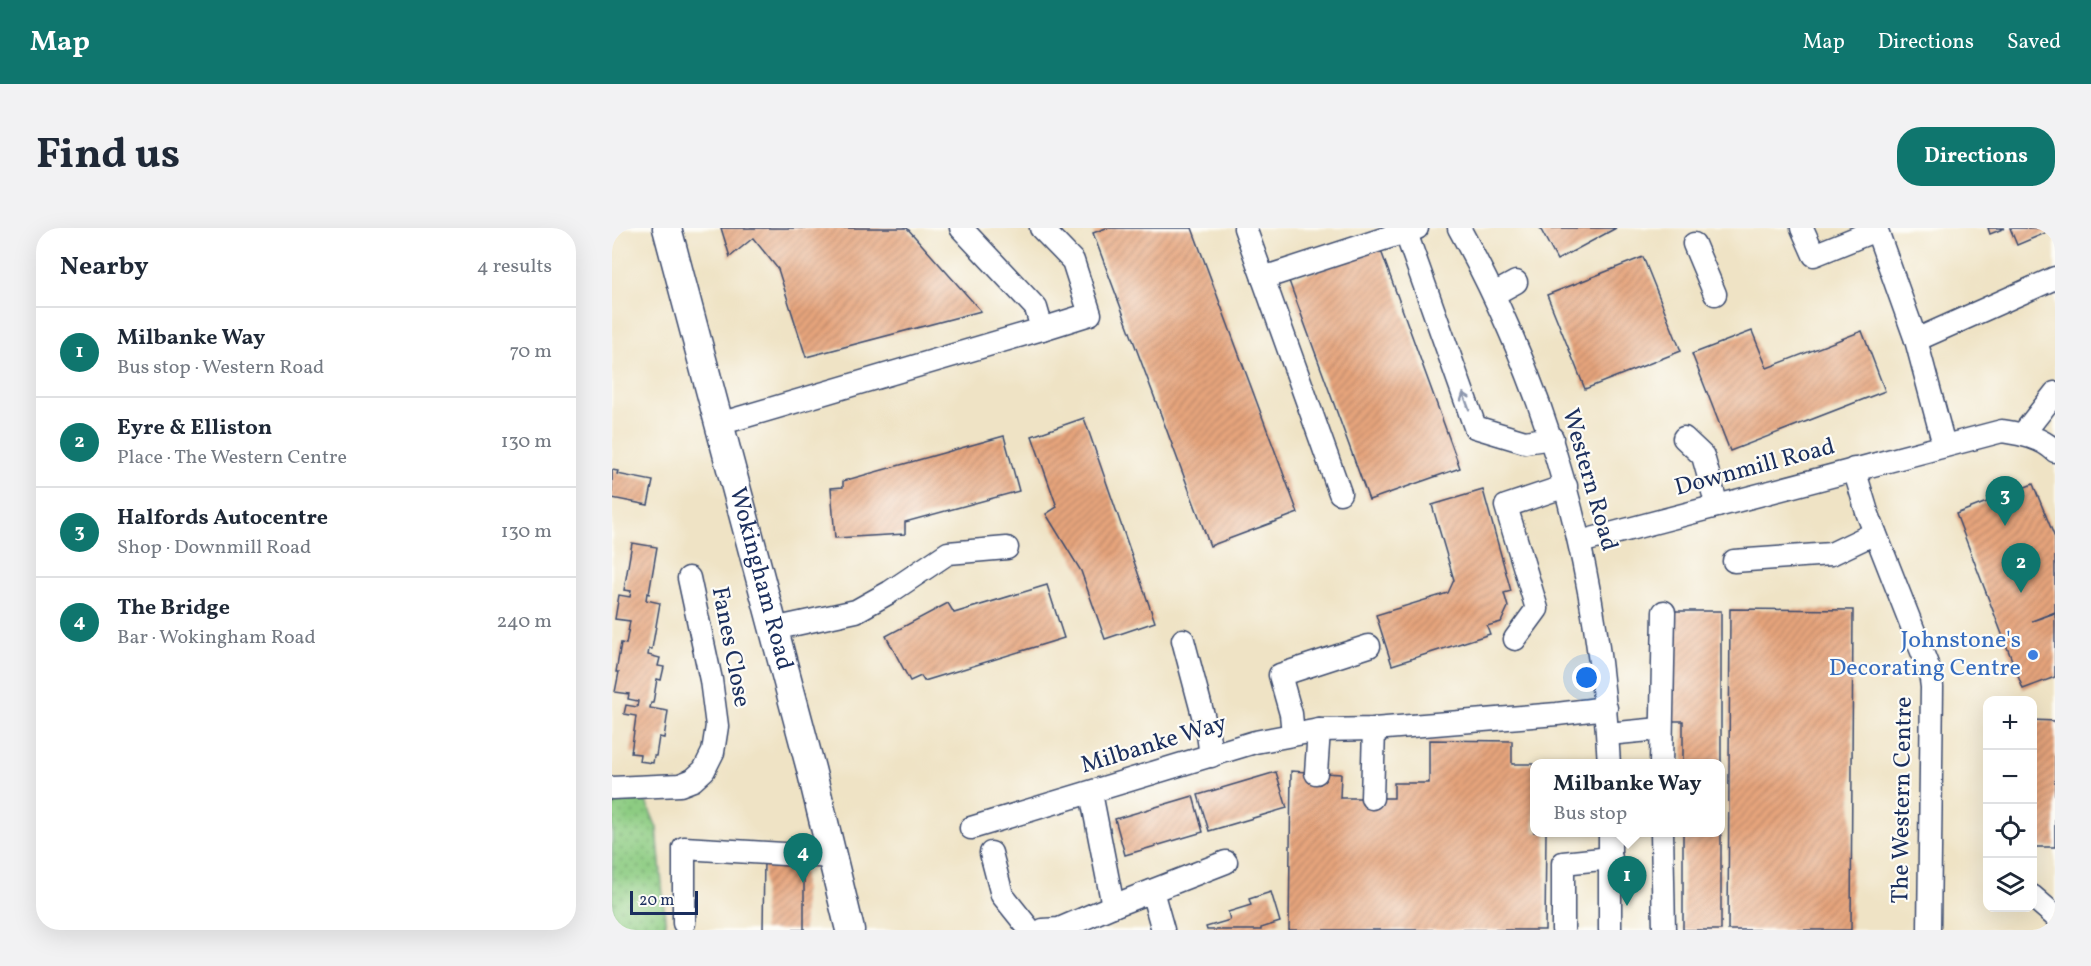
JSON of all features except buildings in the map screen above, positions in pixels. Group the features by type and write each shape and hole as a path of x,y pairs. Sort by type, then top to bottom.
{"main road":[{"name":"Wokingham Road","path":"667,228 833,857 850,930"}],"street":[{"path":"961,228 1036,308 1042,329"},
{"path":"719,424 1090,314 1073,261 1041,228"},
{"path":"1245,228 1340,493"},
{"name":"Western Road","path":"1459,228 1494,294 1552,438 1566,486 1595,618 1606,708 1609,759"},
{"path":"1802,228 1814,255 1876,229 1916,340 1944,445"},
{"path":"1815,228 1824,251"},
{"path":"1263,278 1398,232 1475,427 1525,442 1552,438"},
{"path":"1703,247 1721,291"},
{"path":"1916,340 2055,278"},
{"path":"1494,294 1516,282"},
{"path":"2023,434 2055,393"},
{"name":"Downmill Road","path":"1580,542 2002,431 2023,434 2049,445 2055,452"},
{"path":"1684,438 1703,456 1717,506"},
{"name":"The Western Centre","path":"1854,470 1875,533 1930,672 1932,687 1929,930"},
{"path":"1515,639 1537,609 1506,506 1566,486"},
{"path":"1734,561 1831,554 1875,533"},
{"path":"773,629 856,611 890,592 948,553 1007,548"},
{"name":"Fanes Close","path":"612,788 680,785 693,780 704,770 713,752 717,726 711,680 689,578"},
{"path":"1661,759 1664,612"},
{"path":"1183,640 1208,734 1211,756"},
{"path":"1293,734 1291,714 1280,675 1369,646"},
{"name":"Milbanke Way","path":"971,828 1255,742 1293,734 1319,730 1374,729 1557,714 1606,708"},
{"path":"1372,798 1374,729"},
{"path":"1608,734 1660,729"},
{"path":"1316,773 1319,730"},
{"path":"1091,793 1113,906"},
{"path":"1610,837 1610,930"},
{"path":"1662,837 1664,930"},
{"path":"684,923 684,848 833,857"},
{"path":"991,853 1002,896 1030,930"},
{"path":"1563,930 1563,863 1611,858"},
{"path":"1042,930 1059,929 1226,862"},
{"path":"1152,891 1163,930"},
{"path":"2037,900 2055,916"}],"green space":[{"path":"645,799 657,828 666,930 612,930 612,801"}],"place":[{"name":"Halfords Autocentre","path":"2005,526"},
{"name":"Eyre & Elliston","path":"2021,593"},
{"name":"Johnstone's Decorating Centre","path":"2033,655"},
{"name":"The Bridge","path":"803,883"},
{"name":"Milbanke Way","path":"1627,906"}]}
